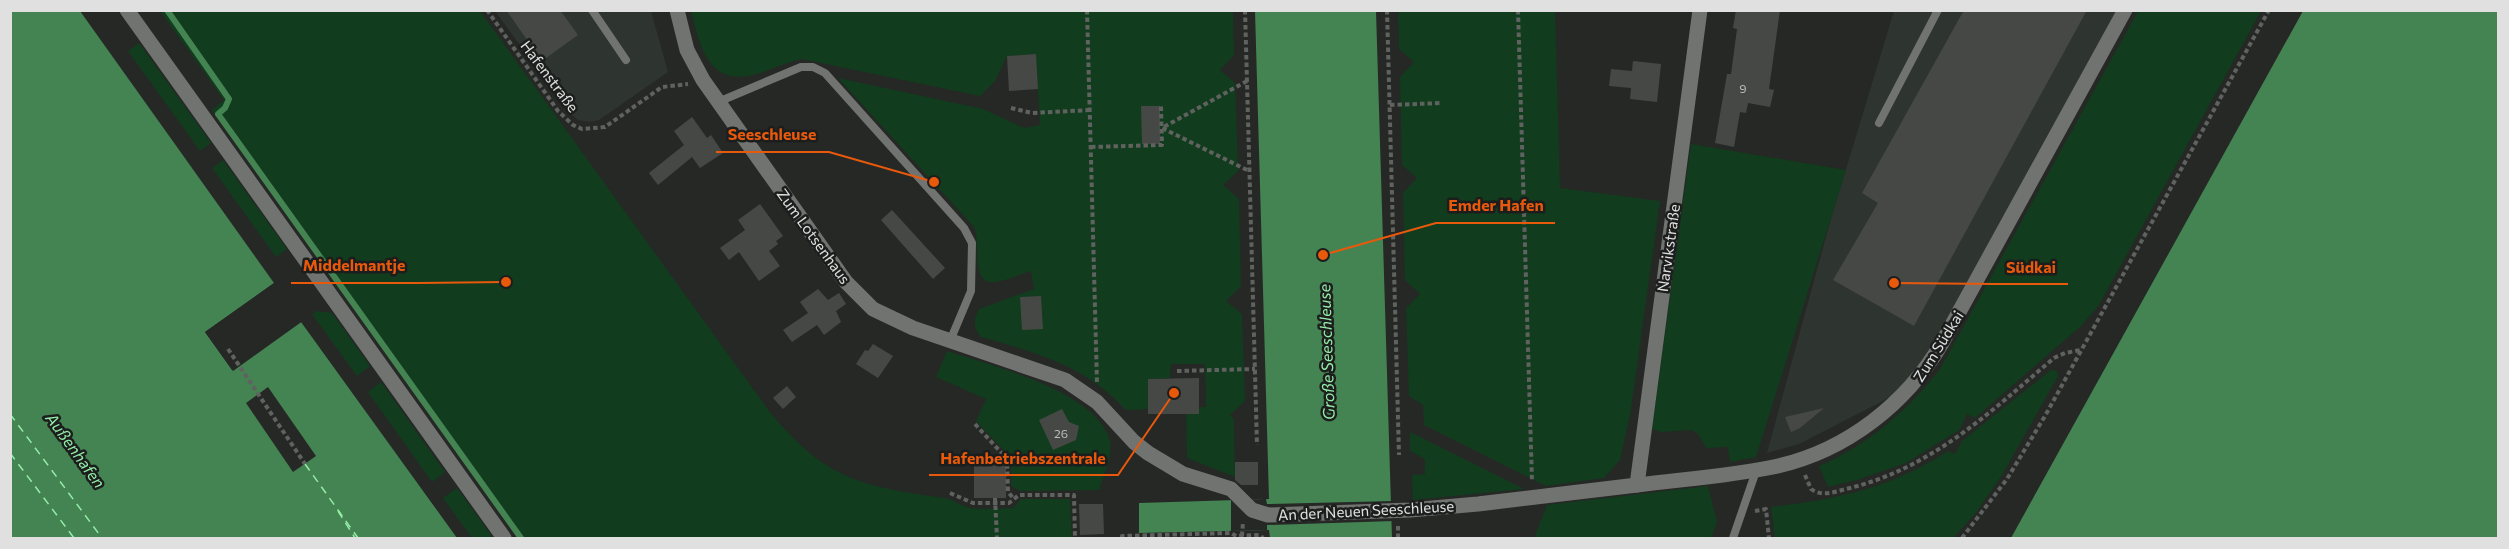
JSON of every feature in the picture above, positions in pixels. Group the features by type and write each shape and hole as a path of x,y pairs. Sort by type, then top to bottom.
{"street":[{"path":"127,10 504,538"},
{"name":"Zum Lotsenhaus","path":"678,10 687,50 703,80 846,282 873,309 913,328 1045,371 1074,385 1097,402 1121,428"},
{"name":"Narvikstraße","path":"1637,485 1700,10"},
{"name":"Zum Südkai","path":"1637,485 1757,470 1800,459 1837,444 1865,427 1900,399 1931,362 2125,10"},
{"name":"An der Neuen Seeschleuse","path":"1121,428 1134,442 1162,463 1183,474 1225,487 1239,496 1252,510 1268,514 1394,511 1478,504 1637,485"}],"lane":[{"path":"592,10 626,60"},
{"path":"1879,123 1938,10"},
{"path":"718,102 801,67 813,67 825,73 964,228 970,238 970,297 950,341"},
{"path":"1733,538 1757,470"}],"path":[{"name":"Hafenstraße","path":"487,10 558,111 573,125 582,129 605,128 662,87 703,80"},
{"path":"1087,10 1097,402"},
{"path":"1245,10 1257,445"},
{"path":"1387,10 1400,455"},
{"path":"1518,10 1532,486"},
{"path":"1962,538 2007,479 2269,10"},
{"path":"1162,128 1247,81"},
{"path":"1389,105 1442,103"},
{"path":"1091,147 1162,145 1161,106"},
{"path":"1011,108 1032,113 1090,110"},
{"path":"1162,128 1249,172"},
{"path":"228,349 305,464"},
{"path":"1800,459 1808,486 1814,492 1822,494 1895,474 1923,460 1977,423 2054,358 2081,350"},
{"path":"1177,371 1255,369"},
{"path":"975,424 1007,459 1008,492 1014,499"},
{"path":"950,493 973,503 1009,503 1019,495 1074,495 1075,538"},
{"path":"995,498 997,538"},
{"path":"1767,514 1769,538"},
{"path":"1122,538 1122,536 1231,533 1234,537 1242,533 1263,538"}],"shaded area":[{"path":"160,11 480,11 769,411 809,452 827,466 846,476 890,489 945,498 971,508 1013,508 1021,499 1070,499 1072,538 519,538 212,110 224,100"},
{"path":"495,11 651,11 668,72 599,120 589,122 578,120 569,112"},
{"path":"691,11 1233,11 1234,55 1220,70 1235,83 1238,171 1223,185 1239,199 1241,286 1226,301 1242,314 1245,401 1230,415 1234,419 1235,477 1187,458 1186,414 1199,414 1199,407 1206,407 1205,364 1171,364 1170,378 1148,379 1148,409 1126,410 1094,382 1077,371 1041,355 981,337 976,330 975,323 979,309 1034,289 1031,271 995,282 987,281 982,277 979,270 974,227 838,78 983,109 1024,128 1040,125 1036,54 1007,56 995,81 980,96 802,59 753,75 737,77 725,74 708,60 702,49"},
{"path":"1398,11 1555,11 1560,188 1660,201 1630,415 1620,460 1604,478 1546,486 1424,425 1423,405 1409,396 1406,308 1420,294 1405,280 1403,193 1417,178 1402,165 1400,77 1414,62 1399,49"},
{"path":"1894,11 2125,11 1914,385 1799,444 1767,453 1830,222"},
{"path":"2138,11 2261,11 2099,305 2081,326 1975,418 1967,414 1959,430 1906,463 1857,480 1828,487 1819,466 1854,448 1886,425 1914,399 1940,369"},
{"path":"139,43 211,143 200,151 128,51"},
{"path":"1691,144 1846,170 1756,457 1730,462 1728,447 1706,448 1698,434 1692,430 1661,432 1652,429"},
{"path":"223,160 287,249 276,257 212,168"},
{"path":"317,311 332,313 370,366 357,376 312,314"},
{"path":"947,351 1040,382 1085,408 1101,423 1110,441 1109,459 1099,490 1020,491 1011,486 1011,458 976,421 986,399 936,377"},
{"path":"2051,370 2057,371 2058,376 2002,475 1975,514 1953,538 1775,538 1771,507 1841,496 1863,490 1906,474 1948,451 1955,454 1962,441"},
{"path":"381,382 445,472 432,482 368,392"},
{"path":"1410,432 1524,489 1413,500 1412,475 1425,474 1425,459 1410,451"},
{"path":"1708,486 1717,522 1711,538 1534,538 1547,505"},
{"path":"457,488 493,538 472,538 443,498"}],"water":[{"name":"Außenhafen","path":"10,11 80,11 274,283 205,332 232,370 301,322 457,538 11,538"},
{"name":"Große Seeschleuse","path":"1255,11 1376,11 1392,538 1270,538 1269,530 1139,533 1139,503 1269,499"},
{"path":"2303,11 2498,11 2498,538 2011,538"}],"pier":[{"path":"277,281 276,285 209,332 233,367 300,319 304,320 233,371 205,332"},
{"path":"268,387 316,456 293,472 246,403"},
{"path":"1266,499 1267,504 1393,501 1394,521 1267,525 1267,530 1231,531 1231,500"}],"building":[{"path":"506,10 560,10 578,35 542,61"},
{"path":"1736,10 1780,10 1769,89 1774,90 1770,107 1748,103 1746,113 1740,112 1734,147 1715,143 1727,74 1731,74 1737,29 1733,28"},
{"path":"1964,10 2087,10 1914,326 1833,280 1878,203 1862,193"},
{"path":"1036,54 1038,89 1009,91 1007,56"},
{"path":"1633,61 1661,64 1657,102 1630,99 1631,88 1609,86 1611,69 1632,71"},
{"path":"1141,106 1160,106 1160,144 1142,144"},
{"path":"692,117 707,138 711,135 723,153 700,168 692,157 658,185 649,173 684,145 674,131"},
{"path":"760,204 783,236 776,241 778,244 769,251 780,266 759,281 739,252 729,260 720,248 745,230 738,220"},
{"path":"892,210 945,268 933,279 881,220"},
{"path":"818,289 828,300 839,293 846,304 836,311 841,322 824,335 817,325 792,342 783,330 808,313 800,302"},
{"path":"1041,296 1043,329 1022,330 1020,297"},
{"path":"873,344 893,356 878,378 856,364 865,350 868,351"},
{"path":"1199,378 1199,414 1148,414 1148,379"},
{"path":"787,386 796,397 783,409 773,398"},
{"path":"1824,408 1800,428 1791,432 1785,417"},
{"path":"1062,409 1069,422 1079,426 1076,440 1053,450 1039,420"},
{"path":"1235,462 1258,462 1258,485 1241,485 1235,480"},
{"path":"974,465 1006,465 1006,498 974,498"},
{"path":"1079,504 1103,504 1104,534 1080,535"}],"waterway":[{"path":"167,10 229,99 225,108 218,114 521,538"}],"ferry route":[{"path":"10,414 102,538"},
{"path":"10,453 74,538"},
{"path":"305,464 358,538"},
{"path":"338,511 355,538"}],"place":[{"name":"Seeschleuse","path":"934,182"},
{"name":"Emder Hafen","path":"1323,255"},
{"name":"Middelmantje","path":"506,282"},
{"name":"Südkai","path":"1894,283"},
{"name":"Hafenbetriebszentrale","path":"1174,393"}]}
